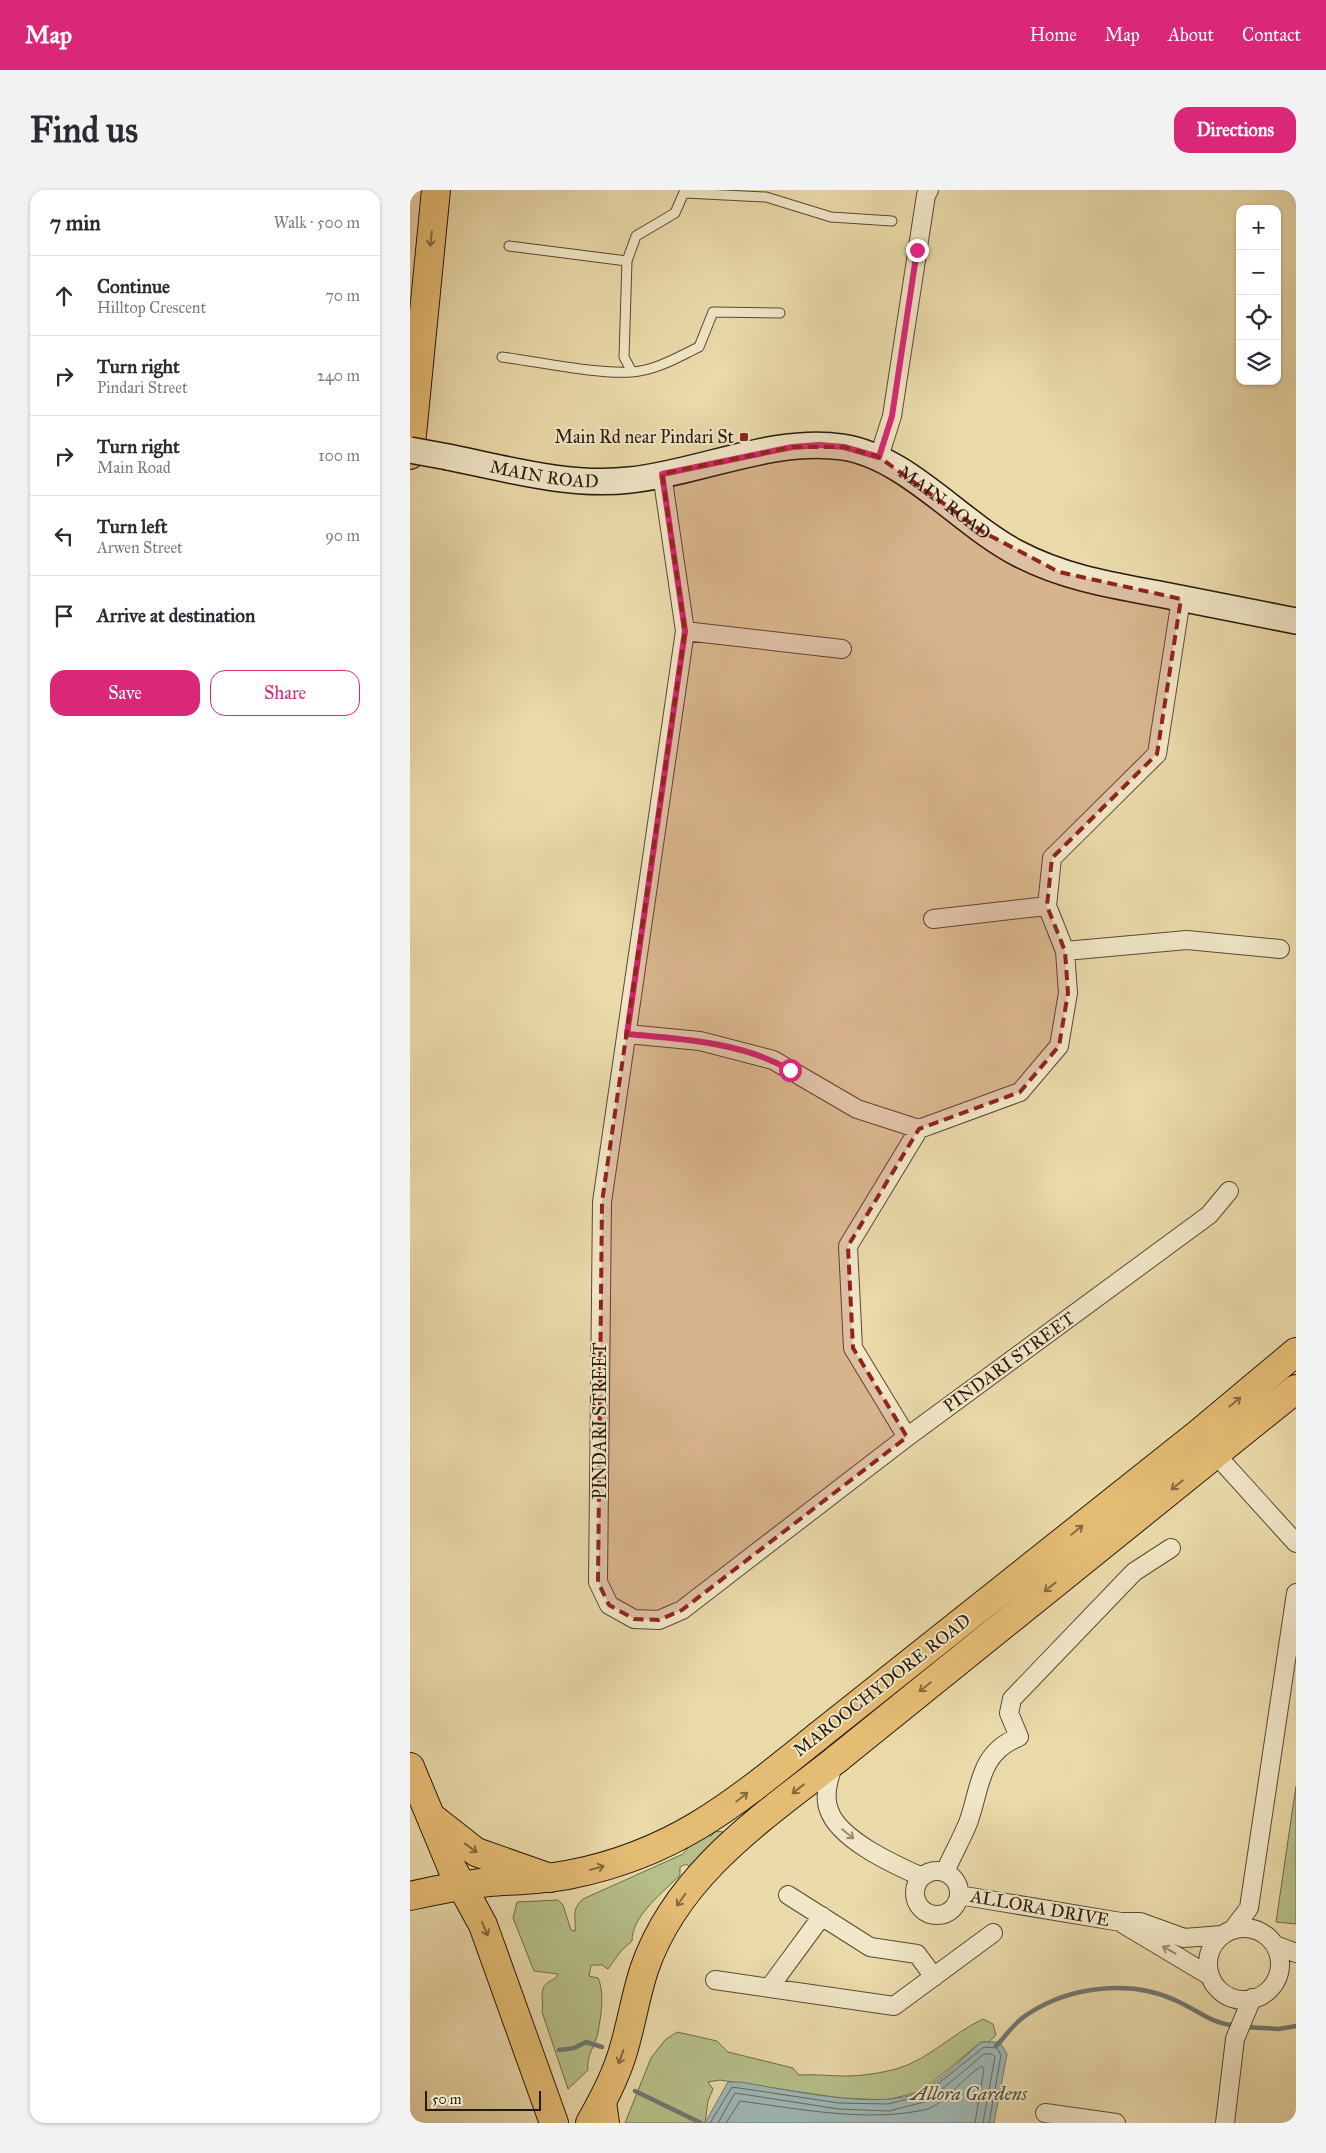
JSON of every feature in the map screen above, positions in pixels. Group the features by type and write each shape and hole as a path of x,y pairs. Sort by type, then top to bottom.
{"main road":[{"path":"410,455 436,190"},
{"name":"MAIN ROAD","path":"410,450 562,478 601,482 632,480 792,447 844,447 879,457 983,532 1017,553 1059,572 1181,599 1296,621"},
{"name":"MAROOCHYDORE ROAD","path":"599,2116 624,2050 645,1967 654,1944 674,1910 706,1868 726,1848 836,1759 1206,1444 1296,1352"},
{"name":"MAROOCHYDORE ROAD","path":"410,1896 463,1886 550,1878 600,1868 649,1851 675,1839 731,1805 817,1737 1206,1444 1296,1389"},
{"path":"410,1767 433,1818 452,1868 483,1925 494,1951 554,2123"},
{"path":"433,1818 476,1852 550,1878"}],"street":[{"path":"879,457 892,416 926,195 929,190"},
{"name":"PINDARI STREET","path":"662,474 685,631 602,1202 598,1582 609,1605 634,1619 658,1620 682,1610 908,1437 1209,1215 1229,1191"},
{"path":"627,1034 700,1040 773,1060 857,1110 919,1129 1020,1092 1059,1046 1068,993 1065,951 1047,906 1052,858 1157,754 1181,599"},
{"path":"685,631 842,649"},
{"path":"933,918 1047,906"},
{"path":"1065,951 1188,940 1280,949"},
{"path":"908,1437 853,1348 848,1246 919,1129"},
{"path":"1206,1444 1296,1543"},
{"path":"945,1872 968,1823 987,1761 1004,1744 1019,1737 1008,1713 1012,1699 1134,1572 1171,1548"},
{"path":"1296,1592 1249,1908 1210,1954 1208,1965 1210,1976 1221,1991 1228,1996 1244,1999 1264,1993 1277,1978 1296,1972"},
{"path":"836,1759 830,1774 827,1796 829,1811 836,1823 855,1839 896,1866 922,1877"},
{"path":"932,1871 945,1872 956,1881 959,1895 958,1901 949,1912 937,1915 924,1911 916,1901 915,1888 922,1877 932,1871"},
{"path":"788,1895 870,1947 917,1954 934,1977"},
{"name":"ALLORA DRIVE","path":"959,1895 1121,1922 1140,1922 1184,1938 1228,1932"},
{"path":"1249,1908 1262,1932 1275,1945 1280,1958 1277,1978"},
{"path":"769,1988 822,1916"},
{"name":"ALLORA DRIVE","path":"1121,1922 1210,1976"},
{"path":"1228,1932 1248,1928 1262,1932"},
{"path":"715,1980 894,2006 993,1933"},
{"path":"1275,1945 1296,1953"},
{"path":"1225,2123 1237,2018 1228,1996"},
{"path":"1237,2018 1252,1998"},
{"path":"1045,2113 1116,2123"}],"lane":[{"path":"632,372 624,357 627,261 636,236 675,213 685,191 766,197 831,217 892,221"},
{"path":"509,246 627,261"},
{"path":"502,357 601,370 632,372 664,364 699,347 713,312 780,313"}],"highlighted area":[{"path":"792,447 844,447 879,457 983,532 1059,572 1181,599 1157,754 1052,858 1047,906 1065,951 1068,993 1059,1046 1020,1092 919,1129 848,1246 853,1348 907,1437 682,1610 659,1620 634,1619 609,1605 598,1582 602,1202 685,631 662,474"}],"green space":[{"path":"1296,1786 1296,1924 1276,1922"},
{"path":"716,1831 723,1832 722,1839 691,1868 686,1864 680,1867 680,1875 643,1913 633,1931 632,1941 621,1951 608,1969 602,1965 591,1965 589,1976 598,1978 602,1997 598,2032 589,2056 588,2070 568,2089 542,2012 542,1993 544,1987 548,1982 556,1978 558,1974 534,1971 513,1918 517,1902 558,1900 563,1905 571,1930 575,1931 575,1910 583,1899 683,1854 691,1845 706,1835 711,1836"},
{"path":"983,2019 993,2024 996,2035 989,2042 981,2042 922,2091 887,2100 840,2098 720,2080 708,2082 713,2089 708,2101 705,2123 625,2123 651,2058 665,2040 677,2032 717,2041 728,2052 793,2068 799,2075 852,2076 884,2072 908,2065"}],"water":[{"name":"Allora Gardens","path":"981,2042 1000,2042 1007,2054 994,2123 705,2123 728,2082 740,2082 833,2097 883,2099 905,2097 929,2087"}],"waterway":[{"path":"996,2046 1028,2014 1063,1997 1101,1989 1121,1988 1159,1994 1218,2022 1236,2026"},
{"path":"1244,2027 1279,2029 1296,2026"},
{"path":"559,2050 574,2048 586,2042 602,2047"},
{"path":"635,2091 701,2123"}],"place":[{"name":"Main Rd near Pindari St","path":"744,437"}],"route":[{"path":"790,1070 773,1060 700,1040 627,1034 685,631 662,474 792,447 819,445 844,447 879,457 892,416 917,250"}]}
